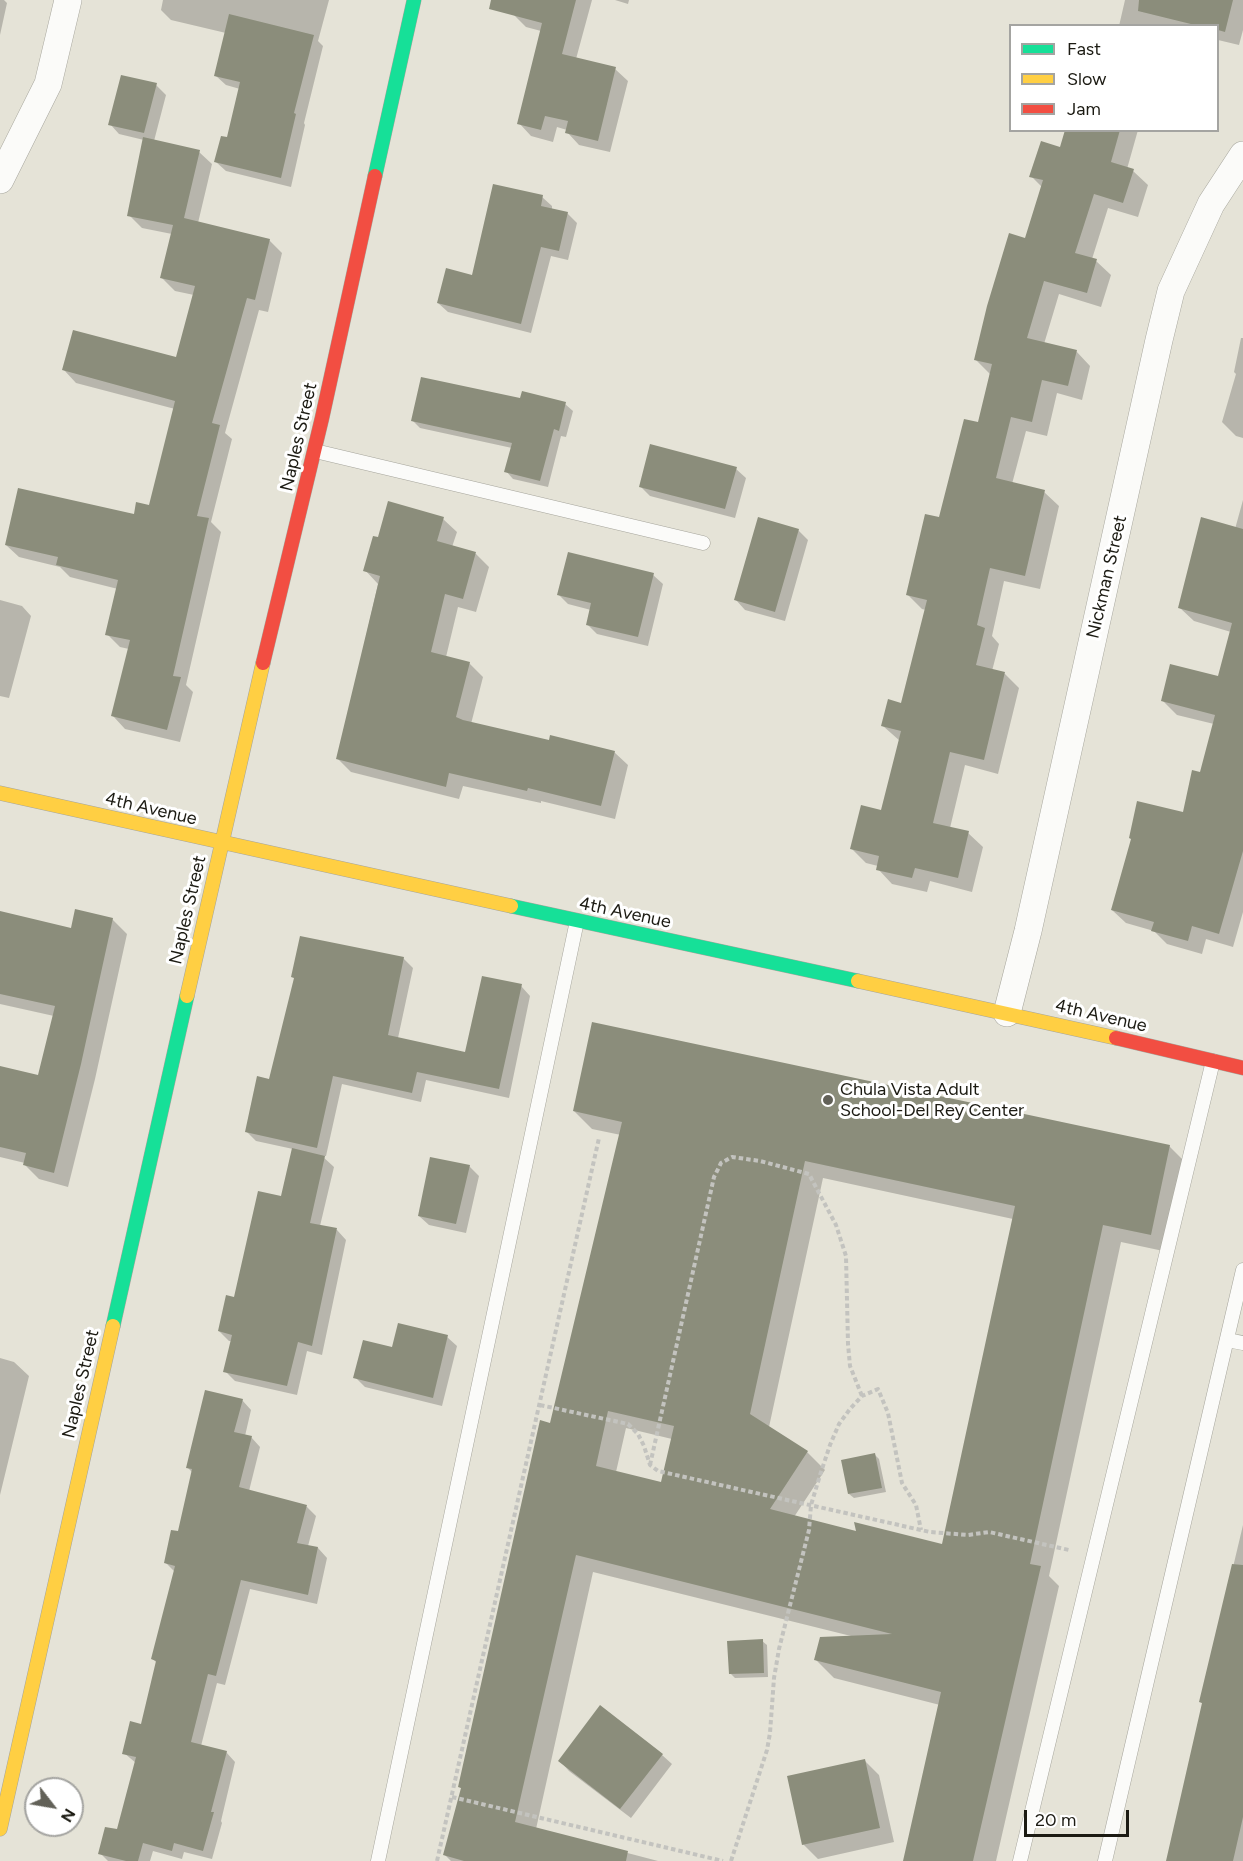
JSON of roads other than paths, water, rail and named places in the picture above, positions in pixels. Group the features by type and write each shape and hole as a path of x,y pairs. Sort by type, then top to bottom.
{"street":[{"path":"0,180 48,84 68,0"},
{"name":"Naples Street","path":"0,1829 245,737 315,451 414,0"},
{"name":"Nickman Street","path":"1007,1013 1028,931 1171,291 1210,204 1243,155"},
{"name":"4th Avenue","path":"0,793 577,921 1007,1013 1243,1068"}],"lane":[{"path":"315,451 703,543"},
{"path":"378,1861 577,921"},
{"path":"1020,1861 1214,1061"},
{"path":"1105,1861 1243,1270"},
{"path":"1227,1340 1243,1343"}],"place":[{"name":"Chula Vista Adult School-Del Rey Center","path":"828,1100"}]}
